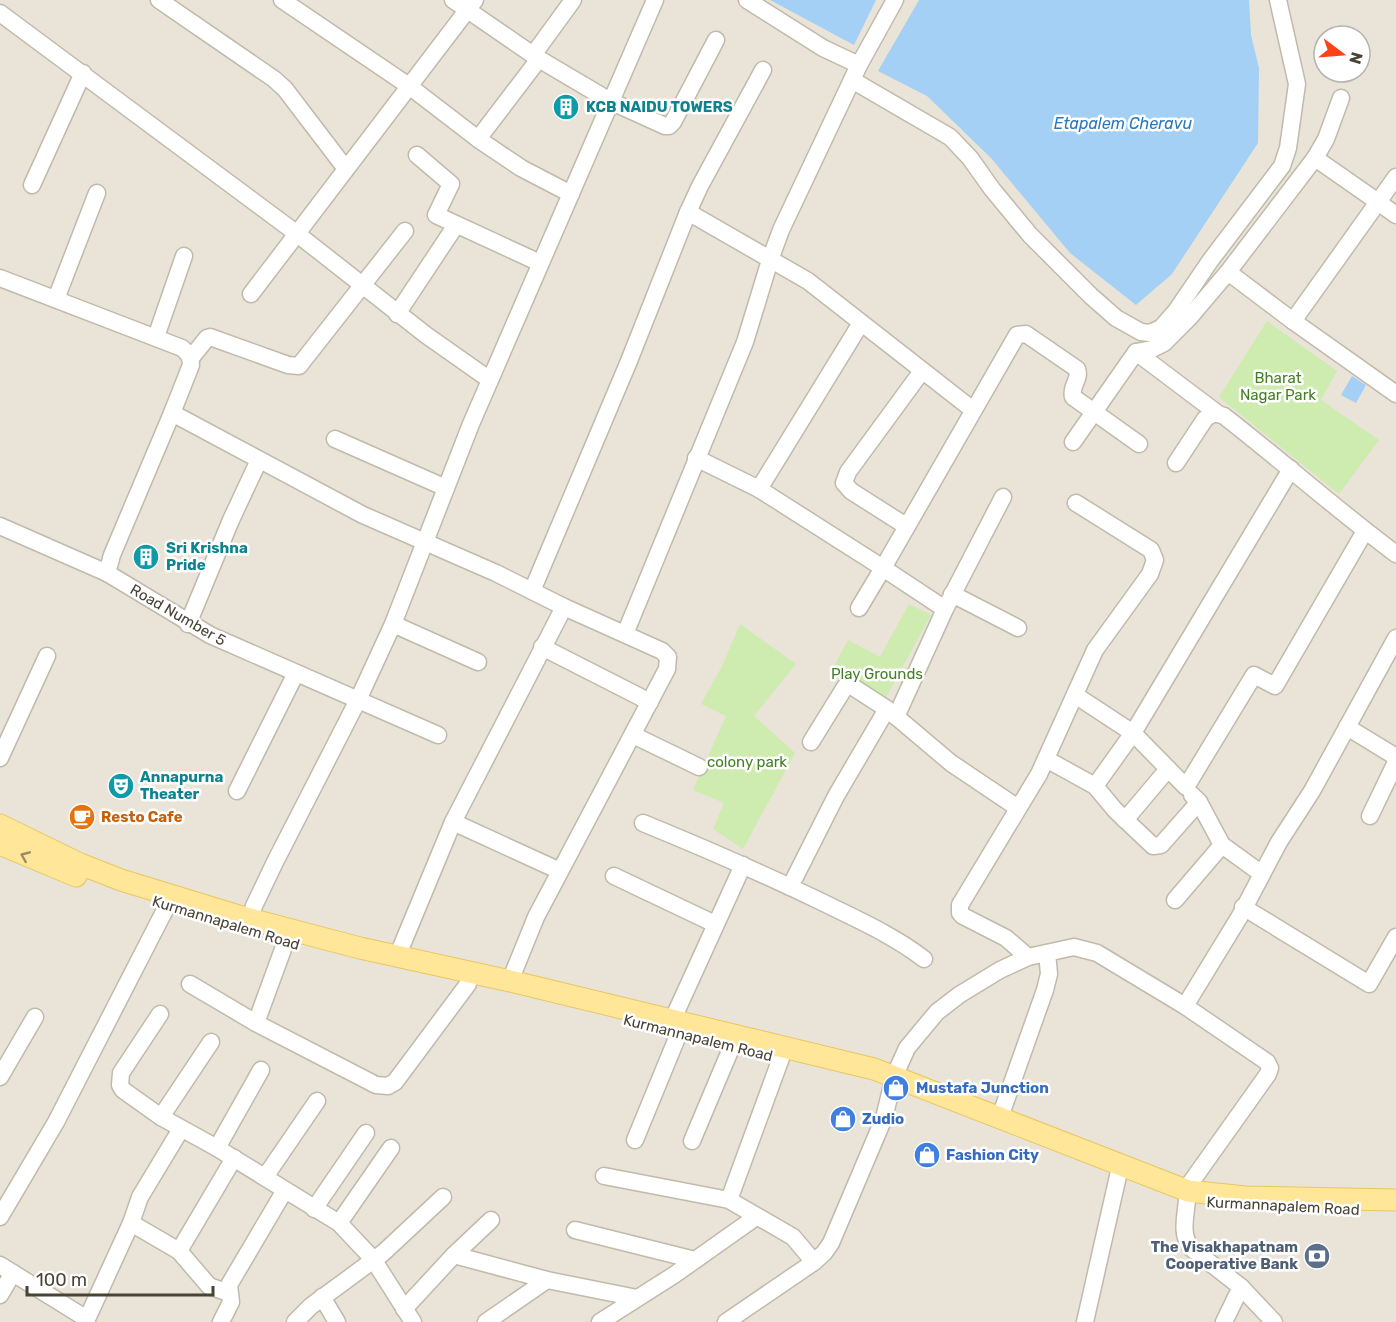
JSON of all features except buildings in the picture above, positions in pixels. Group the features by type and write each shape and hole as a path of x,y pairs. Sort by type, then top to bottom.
{"main road":[{"path":"0,830 101,872 250,920 397,957 510,981 675,1027 854,1064 893,1082 1000,1117 1120,1171"},
{"name":"Kurmannapalem Road","path":"0,830 63,871 167,906 286,941 383,966 675,1027 732,1046 893,1082 1207,1204 1396,1211"},
{"path":"1187,1195 1396,1200"}],"street":[{"path":"159,0 285,89 346,169"},
{"path":"282,0 409,86 478,139 521,168 571,194"},
{"path":"453,0 472,5 536,57 610,101 659,124 669,126 674,122 716,40"},
{"path":"478,139 573,0"},
{"path":"250,920 254,906 275,862 358,700 393,624 490,380 654,0"},
{"path":"747,0 823,48 950,137 970,158 1030,235 1091,296 1130,328 1150,333 1161,328 1176,311 1210,261 1282,166 1288,148 1297,84 1278,0"},
{"path":"625,634 745,342 781,230 856,73 895,0"},
{"path":"251,294 472,5"},
{"path":"0,14 83,73 296,233 397,314 490,380"},
{"path":"532,591 629,361 688,212 763,70"},
{"path":"32,185 83,73"},
{"path":"1073,442 1136,352 1152,350 1164,343 1189,318 1228,272 1315,158 1326,139 1341,98"},
{"path":"417,155 451,184 436,215 540,263"},
{"path":"1315,158 1396,215"},
{"path":"1293,321 1396,177"},
{"path":"56,299 97,194"},
{"path":"688,212 808,281 974,410"},
{"path":"397,314 456,225"},
{"path":"107,573 112,555 191,365 191,358 207,338 210,336 288,365 298,366 405,231"},
{"path":"156,337 184,256"},
{"path":"1228,272 1396,394"},
{"path":"0,278 156,337 182,348 191,358"},
{"path":"759,489 861,323"},
{"path":"859,608 1014,339 1022,333 1077,369 1078,376 1072,389 1073,397 1139,444"},
{"path":"1136,352 1224,416 1396,554"},
{"path":"906,526 851,491 844,483 848,472 922,371"},
{"path":"172,413 325,496 662,651 668,657 668,669 536,917 510,981"},
{"path":"1176,463 1205,419 1210,414 1217,413"},
{"path":"335,439 446,488"},
{"path":"696,458 759,489 883,568 948,602 1018,628"},
{"path":"188,624 231,519 259,460"},
{"path":"1095,786 1133,733 1291,469"},
{"path":"790,887 836,796 891,713 1004,497"},
{"path":"1029,957 1006,938 963,916 959,908 1046,759 1103,637 1150,574 1155,560 1151,550 1076,503"},
{"name":"Road Number 5","path":"0,526 107,573 188,624 238,648 438,735"},
{"path":"1186,788 1254,675 1275,686 1365,531"},
{"path":"397,957 453,822 564,607"},
{"path":"393,624 478,662"},
{"path":"1185,1006 1279,842 1312,791 1396,638"},
{"path":"542,647 650,702"},
{"path":"0,758 6,730 47,656"},
{"path":"237,791 296,673"},
{"path":"811,742 846,687 853,687 891,713 951,764 1018,807"},
{"path":"1075,695 1133,733 1199,802 1222,845 1262,874"},
{"path":"1347,727 1396,757"},
{"path":"633,735 699,767"},
{"path":"1046,759 1095,786 1148,843 1157,847 1199,802"},
{"path":"1370,816 1396,762"},
{"path":"1125,820 1167,769"},
{"path":"453,822 560,871"},
{"path":"643,824 790,887 883,932 924,958"},
{"path":"1175,900 1222,845"},
{"path":"635,1140 715,924 743,865"},
{"path":"614,876 715,924"},
{"path":"0,1217 56,1122 167,906"},
{"path":"1243,907 1369,984 1396,937"},
{"path":"256,1023 286,941"},
{"path":"726,1322 824,1253 838,1231 884,1118 893,1082 907,1048 938,1012 967,990 1029,957 1074,947 1097,952 1185,1006 1267,1062 1270,1068 1268,1074 1190,1185 1184,1227 1186,1242 1191,1248 1240,1287 1274,1322"},
{"path":"1000,1117 1045,990 1049,974 1047,953"},
{"path":"190,984 256,1023 375,1085 388,1086 395,1082 468,984"},
{"path":"160,1014 121,1073 119,1080 123,1090 161,1118 234,1158 339,1223 373,1259 408,1315 454,1255 491,1220"},
{"path":"0,1077 35,1017"},
{"path":"161,1118 211,1042"},
{"path":"692,1141 732,1046"},
{"path":"729,1200 781,1058"},
{"path":"217,1148 261,1070"},
{"path":"265,1177 316,1101"},
{"path":"0,1295 7,1269 86,1321 131,1223 140,1197 181,1129"},
{"path":"314,1209 366,1133"},
{"path":"339,1223 392,1148"},
{"path":"179,1251 234,1158"},
{"path":"1085,1322 1120,1171"},
{"path":"604,1176 729,1200 793,1237 814,1262"},
{"path":"221,1322 231,1302 228,1293 229,1285 285,1190"},
{"path":"295,1322 322,1297 383,1253 443,1197"},
{"path":"605,1321 756,1217"},
{"path":"131,1223 179,1251 209,1286 228,1293"},
{"path":"575,1230 695,1260"},
{"path":"454,1255 547,1280 637,1298"},
{"path":"486,1322 547,1280"},
{"path":"1224,1322 1240,1287"},
{"path":"322,1297 337,1322"}],"shaded area":[{"path":"0,0 1396,0 1396,1322 0,1322"}],"green space":[{"name":"Bharat Nagar Park","path":"1267,321 1337,371 1321,400 1379,440 1339,494 1219,397"},
{"name":"Play Grounds","path":"909,604 931,615 885,699 833,668 848,640 880,657"},
{"name":"colony park","path":"740,624 796,664 754,716 795,753 743,849 713,829 724,803 693,790 726,716 701,704 722,666"}],"water":[{"path":"770,0 876,0 854,45"},
{"name":"Etapalem Cheravu","path":"919,0 1249,0 1251,35 1259,68 1258,143 1172,274 1136,305 1070,253 991,158 927,96 878,71"},
{"path":"1352,376 1366,385 1356,403 1341,395"}],"place":[{"name":"KCB NAIDU TOWERS","path":"566,107"},
{"name":"Sri Krishna Pride","path":"146,557"},
{"name":"Annapurna Theater","path":"121,786"},
{"name":"Resto Cafe","path":"82,817"},
{"name":"Mustafa Junction","path":"896,1088"},
{"name":"Zudio","path":"843,1119"},
{"name":"Fashion City","path":"927,1155"},
{"name":"The Visakhapatnam Cooperative Bank","path":"1317,1256"}]}
